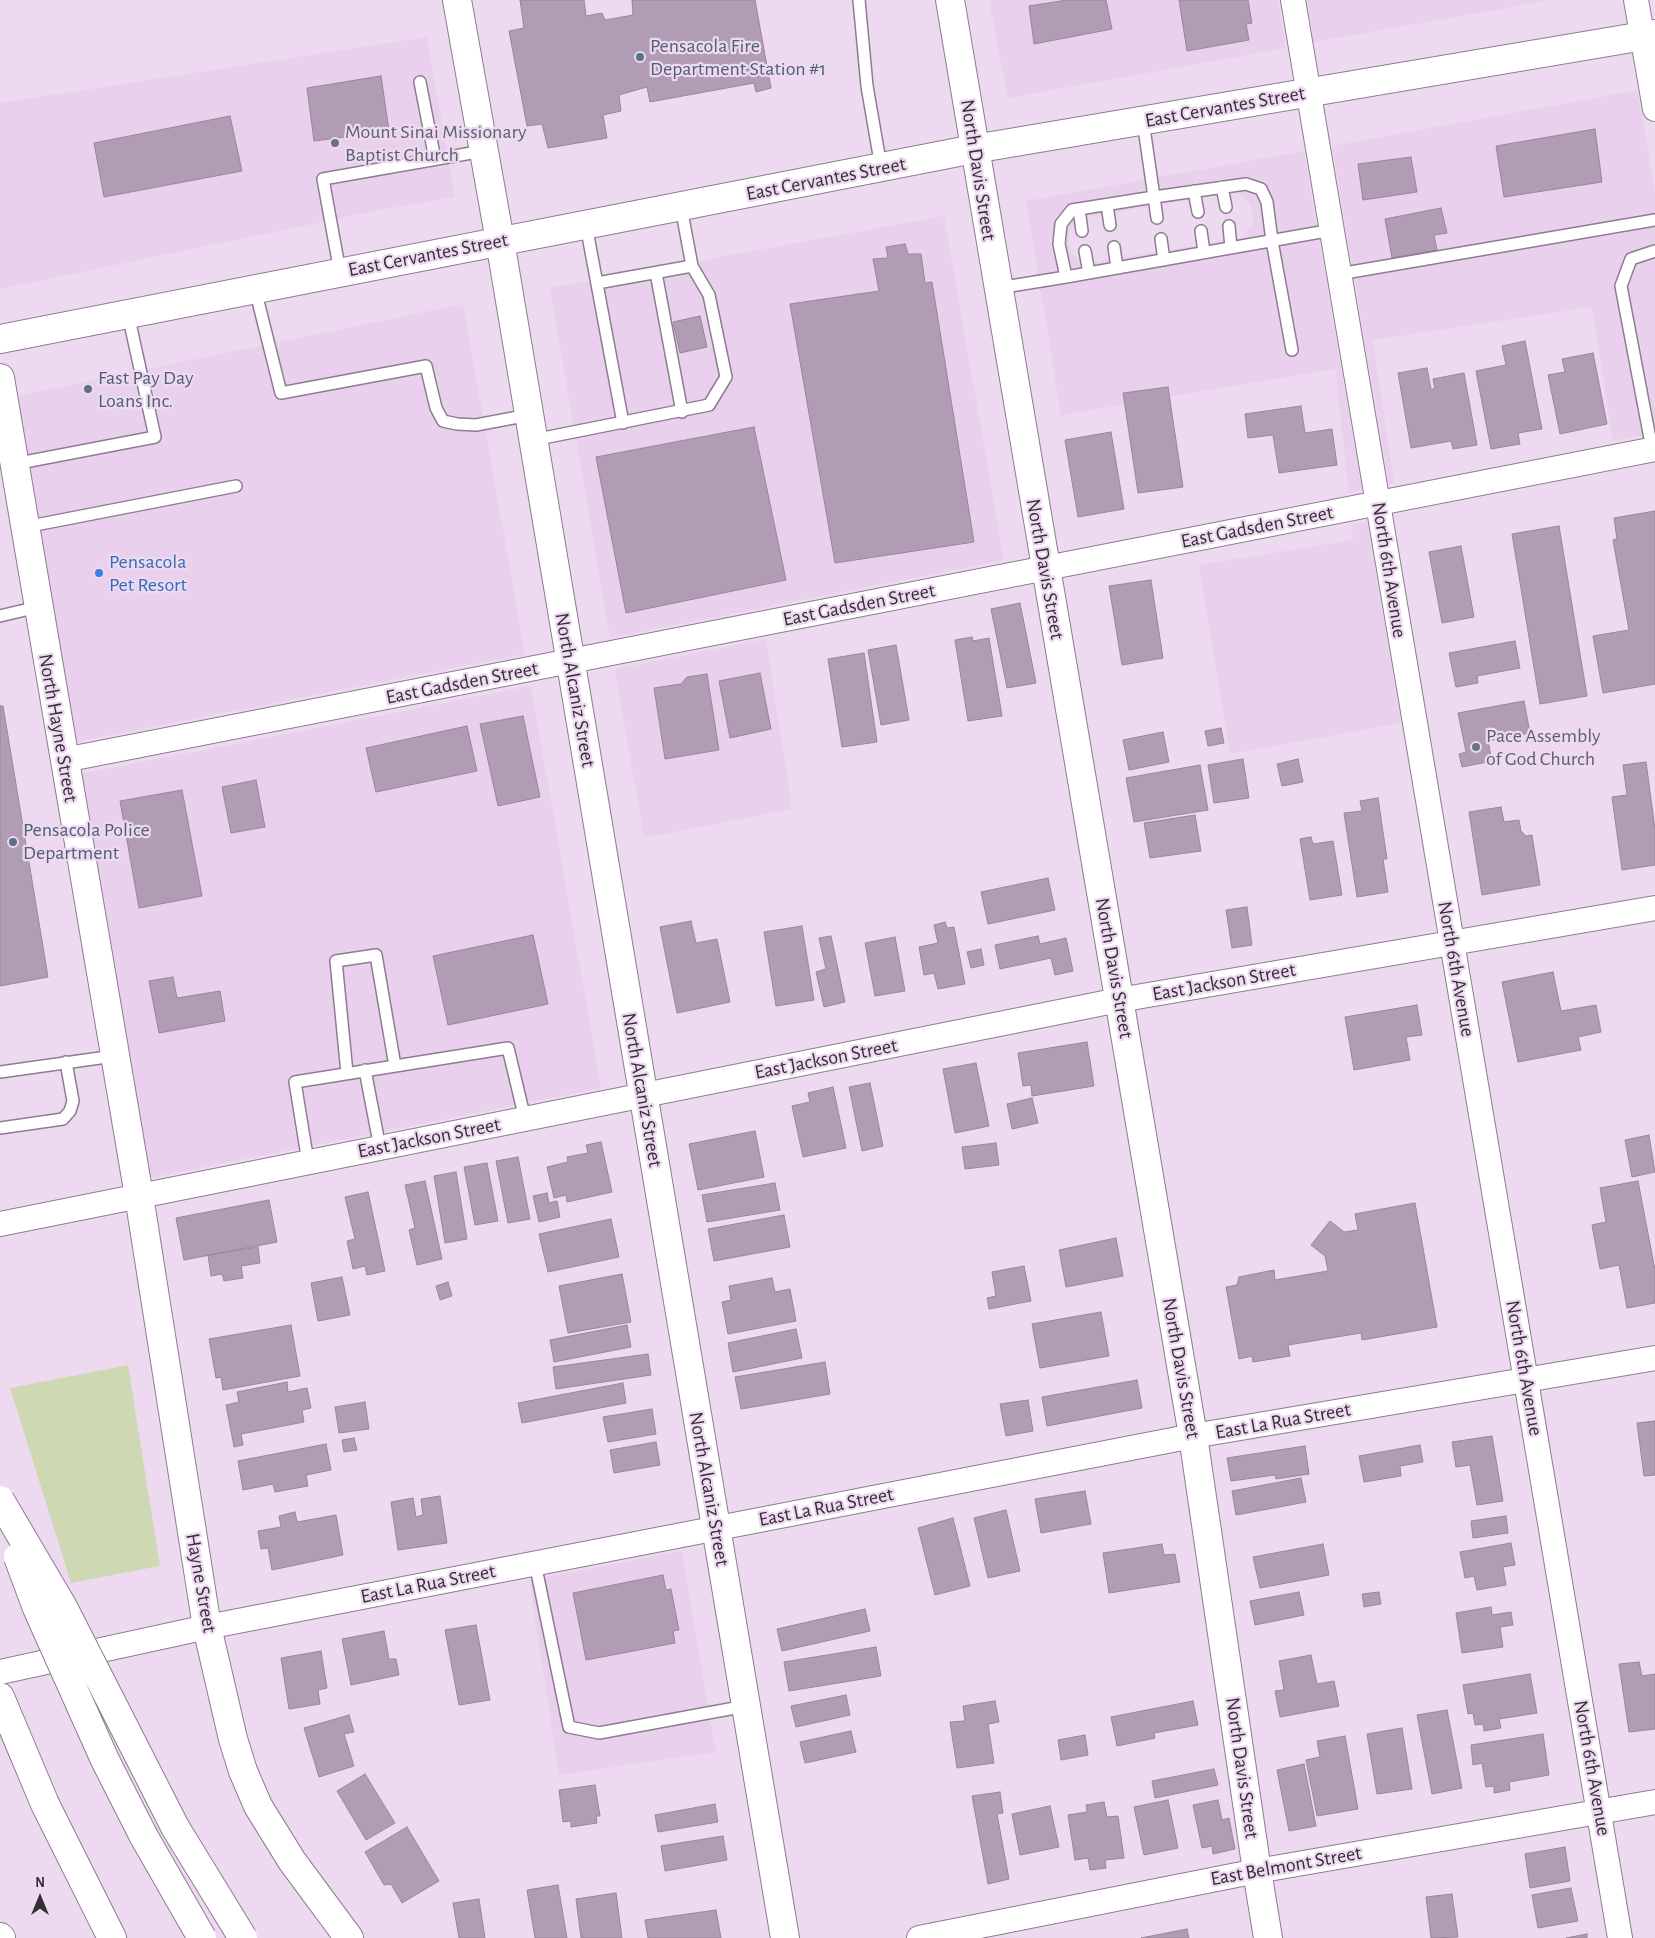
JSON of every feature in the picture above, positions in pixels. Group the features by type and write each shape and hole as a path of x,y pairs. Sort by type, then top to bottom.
{"main road":[{"name":"North Alcaniz Street","path":"457,0 500,242 785,1938"},
{"name":"North Davis Street","path":"950,0 997,288 1193,1436 1268,1938"},
{"name":"East Cervantes Street","path":"0,339 974,149 1649,35"},
{"name":"North Hayne Street","path":"0,378 139,1196"},
{"name":"Hayne Street","path":"139,1196 207,1628 233,1739 243,1771 258,1806 292,1861 349,1938"},
{"path":"0,1500 63,1607 175,1827 243,1938"},
{"path":"0,1512 37,1608 105,1760 143,1835 202,1938"},
{"path":"0,1697 45,1804 112,1938"}],"street":[{"name":"North 6th Avenue","path":"1293,0 1620,1938"},
{"path":"1636,0 1649,35 1655,109"},
{"name":"East Gadsden Street","path":"64,760 1654,449"},
{"name":"East Jackson Street","path":"0,1224 1119,1000 1655,908"},
{"name":"East La Rua Street","path":"0,1672 207,1628 535,1563 1193,1436 1655,1358"},
{"name":"East Belmont Street","path":"919,1938 1257,1871 1655,1802"}],"lane":[{"path":"859,0 867,86 881,168"},
{"path":"420,82 435,159"},
{"path":"1143,120 1157,218"},
{"path":"340,272 323,179 483,151"},
{"path":"1066,277 1059,244 1061,224 1072,210 1246,184 1261,190 1267,202 1292,350"},
{"path":"1222,187 1226,207"},
{"path":"1194,191 1198,212"},
{"path":"1107,204 1110,226"},
{"path":"255,289 281,394 426,366 436,408 443,421 457,424 531,428 623,423 682,412 709,405 726,378 708,295 692,266 681,207"},
{"path":"1079,209 1082,231"},
{"path":"1339,274 1655,220"},
{"path":"586,225 623,423"},
{"path":"1229,226 1231,248"},
{"path":"997,288 1332,230"},
{"path":"1201,231 1204,252"},
{"path":"1161,239 1164,260"},
{"path":"1114,247 1117,268"},
{"path":"1085,251 1089,273"},
{"path":"1654,449 1621,286 1630,259 1655,251"},
{"path":"597,284 692,266"},
{"path":"656,273 682,412"},
{"path":"14,464 155,437 128,314"},
{"path":"25,527 236,486"},
{"path":"0,616 38,607"},
{"path":"348,1073 336,961 376,955 395,1066"},
{"path":"308,1162 295,1082 508,1048 525,1119"},
{"path":"0,1072 114,1056"},
{"path":"0,1128 64,1119 70,1111 72,1101 66,1062"},
{"path":"365,1070 380,1148"},
{"path":"535,1563 568,1726 599,1733 746,1706"}],"shaded area":[{"path":"989,0 1278,0 1286,48 1008,98"},
{"path":"1307,0 1552,0 1314,42"},
{"path":"427,37 455,197 380,210 0,289 0,103"},
{"path":"1638,90 1655,193 1655,433 1613,441 1592,307 1373,340 1394,484 1389,485 1332,146"},
{"path":"1304,151 1362,490 1349,493 1335,369 1061,415 1026,201","holes":["1237,192 1250,203 1254,221 1244,237 1085,264 1071,253 1068,235 1078,219"]},
{"path":"944,216 1004,560 610,638 550,288"},
{"path":"463,304 525,654 75,742 17,396"},
{"path":"1367,521 1401,723 1230,754 1199,565 1353,540 1352,524"},
{"path":"766,639 792,809 644,838 615,669"},
{"path":"531,686 601,1088 150,1178 80,774"},
{"path":"682,1551 716,1752 559,1775 529,1580"}],"green space":[{"path":"128,1365 160,1566 71,1583 10,1388"}],"building":[{"name":"Pensacola Fire Department Station #1","path":"520,0 584,0 586,16 602,13 605,20 633,15 632,0 755,0 771,88 756,92 754,83 650,102 647,87 619,95 621,111 603,115 607,138 548,148 542,124 527,126 509,31 524,28"},
{"path":"1067,0 1106,0 1112,29 1034,44 1029,6"},
{"path":"1179,0 1248,0 1252,23 1246,24 1249,40 1187,51"},
{"path":"381,76 389,131 314,141 307,88"},
{"path":"230,116 242,171 104,197 94,143"},
{"path":"1595,129 1602,182 1504,197 1496,146"},
{"path":"1411,157 1417,192 1363,200 1358,164"},
{"path":"1441,208 1447,233 1434,235 1437,250 1392,258 1385,219"},
{"path":"905,244 908,254 921,254 925,283 932,282 974,542 835,563 790,304 879,291 873,259 888,258 886,247"},
{"path":"700,316 707,347 680,353 673,322"},
{"path":"1525,341 1542,429 1518,433 1520,444 1491,449 1476,371 1506,365 1502,346"},
{"path":"1593,353 1607,424 1560,434 1548,375 1565,372 1562,359"},
{"path":"1427,368 1431,389 1435,389 1433,379 1464,373 1477,445 1453,449 1451,441 1411,448 1398,373"},
{"path":"1168,387 1183,487 1138,493 1123,393"},
{"path":"1301,406 1305,433 1332,429 1337,465 1279,473 1273,435 1248,438 1245,414"},
{"path":"754,427 786,580 626,613 596,457"},
{"path":"1111,432 1124,509 1078,517 1065,440"},
{"path":"1655,511 1655,684 1603,693 1593,636 1629,630 1613,540 1617,539 1614,518"},
{"path":"1559,526 1587,696 1540,704 1512,534"},
{"path":"1461,546 1474,617 1442,623 1429,552"},
{"path":"1151,580 1163,658 1122,665 1109,586"},
{"path":"1020,603 1036,683 1007,688 991,609"},
{"path":"972,637 973,641 989,638 1002,716 968,721 955,640"},
{"path":"1515,641 1520,668 1477,676 1478,683 1456,687 1449,653"},
{"path":"896,645 909,720 881,725 868,650"},
{"path":"864,653 877,742 842,747 828,659"},
{"path":"760,673 771,729 730,738 719,681"},
{"path":"707,674 719,750 665,759 654,688 681,684 687,677"},
{"path":"1524,701 1530,733 1488,741 1492,761 1462,767 1459,754 1466,752 1458,713"},
{"name":"Pensacola Police Department","path":"0,706 3,706 48,977 0,986"},
{"path":"523,716 540,797 498,806 480,724"},
{"path":"467,726 477,771 376,792 366,748"},
{"path":"1221,728 1224,743 1208,746 1205,731"},
{"path":"1163,732 1169,762 1129,770 1123,740"},
{"path":"1243,759 1249,798 1214,803 1208,765"},
{"path":"1298,759 1303,782 1282,786 1277,764"},
{"path":"1646,762 1655,829 1655,865 1622,870 1612,797 1627,795 1623,765"},
{"path":"1200,765 1208,810 1134,822 1126,778"},
{"path":"256,780 265,827 231,833 222,787"},
{"path":"182,790 202,896 139,908 120,801"},
{"path":"1378,798 1387,859 1383,859 1388,892 1357,897 1344,813 1362,811 1360,801"},
{"path":"1501,807 1504,822 1519,820 1521,831 1526,836 1532,835 1540,885 1482,895 1469,812"},
{"path":"1195,815 1201,851 1150,858 1144,823"},
{"path":"1311,837 1313,844 1333,841 1342,895 1310,900 1300,839"},
{"path":"1048,878 1055,910 988,924 981,892"},
{"path":"1247,907 1252,945 1232,948 1226,910"},
{"path":"691,921 696,943 717,939 730,1002 677,1013 660,927"},
{"path":"945,922 947,928 954,927 965,984 938,989 934,973 924,975 919,947 938,943 934,925"},
{"path":"802,926 814,1000 776,1006 764,932"},
{"path":"533,935 548,1004 448,1025 433,956"},
{"path":"831,936 845,1002 824,1007 816,972 826,969 819,938"},
{"path":"1038,936 1040,944 1066,938 1073,971 1055,975 1051,958 1000,969 995,945"},
{"path":"895,937 905,991 875,996 865,943"},
{"path":"981,949 984,965 971,968 967,952"},
{"path":"1553,972 1561,1011 1596,1005 1601,1032 1578,1037 1581,1050 1518,1062 1502,982"},
{"path":"173,977 177,998 220,991 225,1021 159,1033 149,981"},
{"path":"1417,1005 1422,1035 1406,1037 1410,1060 1354,1070 1345,1017"},
{"path":"1087,1042 1094,1086 1032,1096 1031,1085 1023,1086 1018,1053"},
{"path":"976,1063 989,1126 955,1133 943,1069"},
{"path":"870,1083 883,1146 862,1151 849,1087"},
{"path":"833,1087 846,1148 803,1157 792,1106 810,1102 808,1093"},
{"path":"1032,1098 1038,1123 1012,1129 1007,1104"},
{"path":"755,1131 764,1177 698,1190 689,1144"},
{"path":"1649,1135 1655,1172 1632,1177 1625,1140"},
{"path":"601,1142 612,1192 567,1202 566,1195 554,1198 547,1167 568,1162 567,1157 588,1153 586,1145"},
{"path":"996,1143 999,1165 965,1169 962,1147"},
{"path":"518,1157 530,1219 508,1223 496,1161"},
{"path":"487,1163 498,1221 475,1225 464,1167"},
{"path":"456,1172 467,1239 445,1243 434,1176"},
{"path":"425,1181 442,1259 417,1265 409,1230 415,1228 405,1185"},
{"path":"1638,1181 1655,1270 1655,1303 1627,1308 1619,1265 1600,1269 1592,1225 1606,1222 1600,1188"},
{"path":"775,1183 780,1210 707,1222 702,1195"},
{"path":"368,1192 385,1271 367,1275 365,1266 353,1269 347,1241 355,1239 345,1197"},
{"path":"547,1193 549,1203 557,1201 560,1217 539,1222 533,1196"},
{"path":"269,1200 277,1242 184,1260 176,1218"},
{"path":"1415,1203 1437,1327 1362,1340 1361,1333 1288,1345 1290,1356 1253,1362 1252,1356 1239,1359 1226,1287 1237,1285 1239,1277 1274,1270 1275,1280 1328,1271 1325,1256 1311,1245 1330,1221 1344,1232 1358,1230 1355,1214"},
{"path":"784,1215 790,1247 714,1261 708,1229"},
{"path":"611,1219 619,1257 548,1272 539,1234"},
{"path":"1116,1238 1123,1276 1066,1287 1059,1250"},
{"path":"258,1247 260,1263 241,1266 243,1278 224,1281 222,1274 211,1276 208,1255"},
{"path":"1024,1266 1031,1301 989,1309 987,1298 996,1296 992,1272"},
{"path":"622,1274 631,1322 568,1333 559,1286"},
{"path":"342,1277 350,1315 318,1321 311,1283"},
{"path":"772,1278 775,1292 790,1289 796,1321 728,1334 722,1302 731,1300 729,1286"},
{"path":"448,1282 452,1296 440,1300 436,1286"},
{"path":"1101,1312 1109,1356 1040,1368 1032,1324"},
{"path":"291,1325 300,1376 223,1390 221,1377 216,1378 209,1339"},
{"path":"627,1325 631,1347 554,1362 550,1340"},
{"path":"796,1329 802,1358 733,1372 728,1343"},
{"path":"648,1354 651,1375 556,1389 553,1367"},
{"path":"825,1362 830,1394 741,1409 735,1377"},
{"path":"1137,1380 1142,1408 1047,1426 1042,1397"},
{"path":"287,1382 288,1392 307,1388 311,1408 302,1410 304,1422 241,1434 243,1445 234,1447 226,1405 239,1402 237,1392"},
{"path":"623,1383 626,1403 522,1423 518,1403"},
{"path":"1028,1400 1033,1431 1006,1436 1000,1404"},
{"path":"365,1402 369,1429 339,1433 335,1407"},
{"path":"652,1409 656,1434 608,1442 603,1417"},
{"path":"1655,1421 1655,1475 1644,1476 1637,1423"},
{"path":"1492,1436 1503,1501 1477,1505 1470,1465 1456,1467 1452,1442"},
{"path":"354,1438 357,1450 344,1452 342,1440"},
{"path":"656,1442 660,1465 614,1473 610,1450"},
{"path":"326,1444 331,1470 306,1475 308,1486 275,1492 273,1484 243,1490 238,1461"},
{"path":"1420,1445 1423,1462 1400,1466 1401,1476 1364,1482 1359,1456"},
{"path":"1305,1446 1309,1474 1276,1479 1275,1475 1231,1481 1227,1458"},
{"path":"1301,1478 1306,1502 1236,1515 1232,1491"},
{"path":"1085,1491 1091,1524 1041,1533 1035,1499"},
{"path":"440,1496 447,1543 398,1550 391,1502 413,1498 416,1517 423,1515 421,1499"},
{"path":"1006,1510 1020,1571 988,1578 974,1518"},
{"path":"295,1512 297,1522 336,1515 343,1555 272,1570 268,1548 261,1549 258,1531 281,1527 279,1516"},
{"path":"1506,1516 1508,1533 1473,1538 1471,1521"},
{"path":"953,1518 970,1586 935,1595 918,1528"},
{"path":"1511,1543 1515,1565 1503,1567 1506,1585 1477,1590 1474,1576 1465,1578 1460,1552"},
{"path":"1162,1544 1164,1555 1175,1554 1180,1582 1109,1593 1103,1553"},
{"path":"1323,1544 1329,1575 1260,1588 1253,1557"},
{"path":"663,1575 666,1590 671,1589 679,1630 673,1631 675,1643 586,1660 573,1593"},
{"path":"1299,1592 1304,1615 1255,1625 1250,1601"},
{"path":"1379,1592 1381,1604 1364,1607 1362,1594"},
{"path":"1491,1607 1492,1615 1511,1612 1513,1625 1500,1627 1503,1647 1462,1653 1456,1613"},
{"path":"865,1609 870,1631 782,1651 777,1629"},
{"path":"476,1625 490,1700 459,1705 445,1630"},
{"path":"384,1631 389,1659 396,1659 399,1675 351,1685 342,1639"},
{"path":"876,1647 881,1676 789,1691 784,1662"},
{"path":"321,1651 327,1688 318,1690 320,1704 289,1709 281,1658"},
{"path":"1311,1655 1317,1684 1334,1681 1339,1706 1280,1717 1275,1691 1284,1690 1279,1661"},
{"path":"1639,1662 1642,1676 1655,1674 1655,1729 1629,1732 1619,1664"},
{"path":"1530,1674 1537,1713 1499,1719 1501,1728 1484,1731 1483,1724 1475,1725 1473,1713 1468,1714 1463,1685"},
{"path":"846,1695 850,1715 796,1727 791,1706"},
{"path":"995,1701 999,1722 988,1724 994,1763 957,1768 950,1722 965,1721 963,1706"},
{"path":"1193,1701 1198,1725 1154,1733 1155,1738 1117,1746 1111,1717"},
{"path":"1447,1710 1462,1788 1432,1794 1417,1715"},
{"path":"349,1715 354,1732 344,1734 354,1766 319,1777 304,1728"},
{"path":"1402,1728 1412,1789 1377,1794 1367,1734"},
{"path":"851,1731 856,1752 805,1763 800,1742"},
{"path":"1543,1734 1549,1775 1509,1782 1510,1790 1494,1793 1494,1786 1486,1787 1482,1763 1473,1765 1471,1745"},
{"path":"1085,1735 1088,1755 1061,1760 1058,1740"},
{"path":"1345,1736 1358,1809 1317,1816 1306,1760 1320,1757 1317,1741"},
{"path":"1304,1764 1316,1826 1289,1831 1277,1770"},
{"path":"1214,1769 1218,1785 1155,1798 1152,1781"},
{"path":"365,1774 395,1823 366,1840 337,1791"},
{"path":"595,1785 600,1816 596,1816 597,1823 571,1827 571,1821 563,1822 559,1790"},
{"path":"1000,1792 1003,1813 997,1814 1009,1879 988,1884 972,1796"},
{"path":"1168,1800 1178,1848 1144,1855 1134,1807"},
{"path":"1218,1800 1222,1820 1229,1818 1235,1849 1213,1854 1212,1846 1202,1848 1193,1805"},
{"path":"1104,1802 1107,1817 1118,1816 1124,1858 1105,1860 1106,1868 1090,1870 1088,1858 1075,1860 1068,1815 1087,1812 1086,1805"},
{"path":"715,1804 718,1822 658,1832 655,1815"},
{"path":"1050,1806 1059,1847 1020,1855 1012,1814"},
{"path":"407,1827 439,1881 402,1903 391,1884 384,1885 365,1852"},
{"path":"723,1836 727,1860 665,1871 661,1846"},
{"path":"1565,1847 1570,1881 1530,1888 1525,1854"},
{"path":"558,1885 567,1938 535,1938 527,1890"},
{"path":"1571,1888 1578,1921 1538,1928 1532,1895"},
{"path":"616,1893 622,1938 581,1938 576,1899"},
{"path":"1452,1894 1458,1937 1431,1938 1426,1897"},
{"path":"479,1899 485,1938 459,1938 453,1903"},
{"path":"716,1910 721,1938 648,1938 645,1920"},
{"path":"1187,1929 1189,1938 1141,1938"},
{"path":"1587,1934 1587,1938 1566,1938"}],"place":[{"name":"Pensacola Fire Department Station #1","path":"640,57"},
{"name":"Mount Sinai Missionary Baptist Church","path":"335,143"},
{"name":"Fast Pay Day Loans Inc.","path":"88,389"},
{"name":"Pensacola Pet Resort","path":"99,573"},
{"name":"Pace Assembly of God Church","path":"1476,747"},
{"name":"Pensacola Police Department","path":"13,842"}]}
